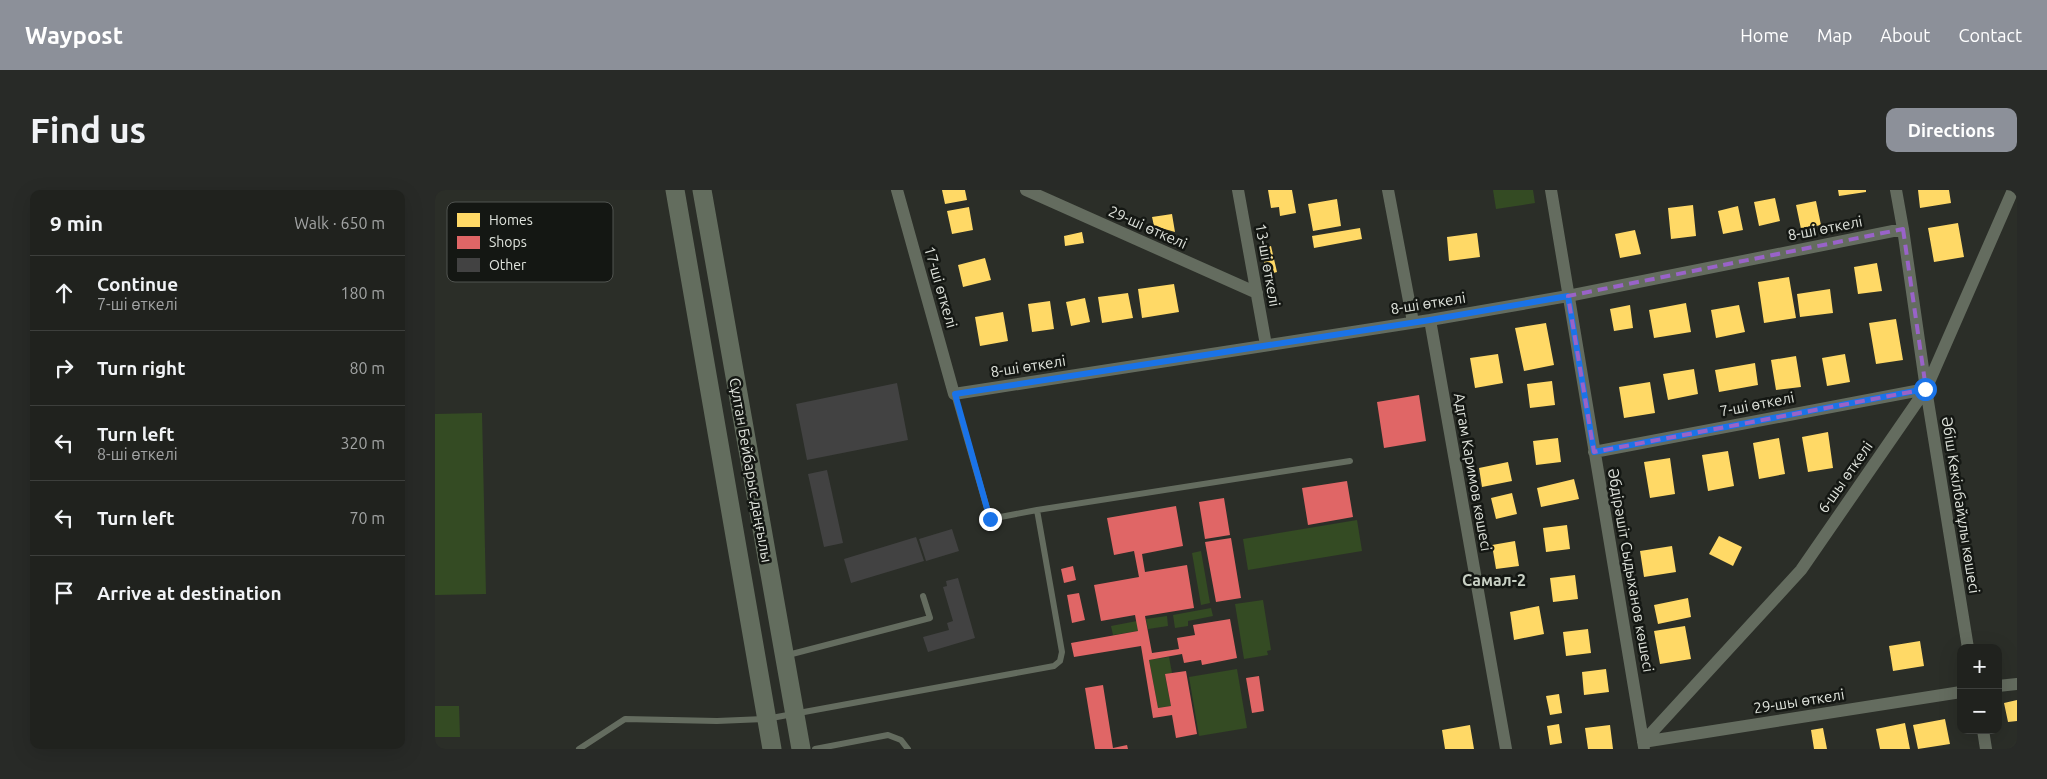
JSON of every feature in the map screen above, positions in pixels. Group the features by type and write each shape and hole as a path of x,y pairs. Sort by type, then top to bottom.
{"main road":[{"name":"Сұлтан Бейбарыс даңғылы","path":"675,190 771,749"},
{"name":"Сұлтан Бейбарыс даңғылы","path":"702,190 801,749"}],"street":[{"name":"17-ші өткелі","path":"897,190 955,394"},
{"name":"29-ші өткелі","path":"1026,190 1257,293"},
{"name":"13-ші өткелі","path":"1239,190 1266,345"},
{"path":"1389,190 1413,322"},
{"name":"Әбдірәшіт Сыдыханов көшесі","path":"1551,190 1643,746"},
{"name":"Әбіш Кекілбайұлы көшесі","path":"1896,190 1925,389 1967,644"},
{"name":"6-шы өткелі","path":"1643,746 1801,570 1925,389 2013,190"},
{"name":"8-ші өткелі","path":"955,394 1430,320 1568,296 1903,229"},
{"name":"Адгам Каримов көшесі","path":"1430,320 1506,749"},
{"name":"7-ші өткелі","path":"1594,452 1925,389"},
{"path":"2002,686 2017,684"},
{"name":"29-шы өткелі","path":"1643,746 1957,693"},
{"path":"1984,734 1986,749"}],"lane":[{"path":"955,394 990,519 1350,461"},
{"path":"579,749 625,719 717,721 766,719 1054,666 1060,661 1062,652 1037,510"},
{"path":"784,656 929,618 923,596"},
{"path":"815,749 888,735 901,740 908,749"}],"highlighted area":[{"path":"1903,229 1926,389 1594,452 1568,296"}],"green space":[{"path":"1493,190 1533,190 1535,203 1496,209"},
{"path":"482,413 486,594 435,595 435,414"},
{"path":"1357,520 1362,551 1248,570 1243,539"},
{"path":"1201,551 1210,603 1201,605 1192,553"},
{"path":"1263,600 1271,650 1267,651 1268,655 1244,659 1235,604"},
{"path":"1211,608 1213,616 1188,621 1188,626 1175,628 1173,615"},
{"path":"1167,616 1168,626 1148,629 1146,619"},
{"path":"1137,621 1138,631 1113,635 1111,626"},
{"path":"1169,657 1172,673 1165,675 1171,706 1158,708 1149,660"},
{"path":"1237,669 1247,728 1199,736 1189,677"},
{"path":"435,706 459,706 460,737 435,737"}],"building: Homes":[{"path":"942,190 965,190 967,200 945,204"},
{"path":"1268,190 1292,190 1296,213 1280,216 1279,207 1271,208"},
{"path":"1838,190 1866,190 1866,192 1839,196"},
{"path":"1918,190 1949,190 1951,203 1920,208"},
{"path":"1775,198 1780,221 1759,226 1754,202"},
{"path":"1337,199 1341,226 1313,231 1308,204"},
{"path":"1816,201 1821,225 1801,229 1796,205"},
{"path":"1693,205 1696,236 1671,239 1668,208"},
{"path":"1738,206 1743,230 1723,234 1718,211"},
{"path":"969,207 973,230 952,234 947,211"},
{"path":"1172,214 1175,232 1154,226 1152,217"},
{"path":"1958,223 1964,257 1934,262 1928,228"},
{"path":"1360,228 1362,239 1314,248 1312,236"},
{"path":"1635,230 1641,254 1620,258 1615,234"},
{"path":"1082,232 1084,243 1065,246 1064,236"},
{"path":"1477,233 1480,257 1449,261 1447,237"},
{"path":"1271,246 1277,272 1267,275 1261,249"},
{"path":"985,258 991,280 963,287 958,265"},
{"path":"1877,263 1882,291 1858,294 1854,267"},
{"path":"1789,277 1796,318 1764,323 1758,282"},
{"path":"1174,284 1179,312 1142,318 1138,289"},
{"path":"1830,289 1833,313 1800,317 1797,294"},
{"path":"1128,293 1133,318 1102,323 1098,297"},
{"path":"1085,298 1090,322 1071,326 1066,302"},
{"path":"1050,301 1054,329 1032,332 1028,304"},
{"path":"1686,303 1691,332 1654,338 1649,310"},
{"path":"1630,305 1633,328 1614,331 1610,309"},
{"path":"1739,305 1745,332 1716,338 1711,310"},
{"path":"1003,312 1008,341 980,346 975,317"},
{"path":"1896,319 1903,360 1876,364 1869,323"},
{"path":"1546,323 1554,365 1524,371 1515,328"},
{"path":"1498,354 1503,383 1475,388 1470,358"},
{"path":"1845,354 1850,382 1827,386 1822,358"},
{"path":"1796,356 1801,387 1776,390 1771,360"},
{"path":"1755,363 1758,385 1719,392 1715,370"},
{"path":"1694,369 1698,394 1668,400 1663,374"},
{"path":"1552,381 1555,405 1530,408 1527,384"},
{"path":"1650,382 1655,413 1624,418 1619,387"},
{"path":"1828,432 1833,468 1808,472 1802,437"},
{"path":"1558,438 1561,462 1536,465 1533,441"},
{"path":"1779,438 1785,474 1759,479 1753,443"},
{"path":"1728,451 1734,486 1708,491 1702,455"},
{"path":"1670,458 1675,494 1650,498 1644,462"},
{"path":"1508,462 1512,481 1482,487 1479,468"},
{"path":"1574,479 1579,499 1541,507 1537,488"},
{"path":"1512,493 1517,514 1496,519 1491,498"},
{"path":"1567,525 1570,549 1546,552 1543,528"},
{"path":"1719,536 1742,547 1733,566 1709,554"},
{"path":"1515,541 1519,566 1496,569 1492,545"},
{"path":"1672,546 1676,572 1644,577 1640,551"},
{"path":"1575,575 1578,599 1553,602 1550,578"},
{"path":"1688,598 1691,617 1658,624 1654,605"},
{"path":"1539,606 1544,634 1514,640 1510,612"},
{"path":"1685,626 1691,659 1660,664 1654,631"},
{"path":"1588,629 1591,653 1566,656 1563,632"},
{"path":"1920,641 1924,666 1893,671 1889,646"},
{"path":"1606,669 1609,692 1584,695 1582,672"},
{"path":"1559,694 1562,713 1550,715 1546,696"},
{"path":"2017,700 2017,721 2008,722 2004,703"},
{"path":"1945,719 1950,744 1918,749 1913,725"},
{"path":"1905,723 1910,749 1880,749 1876,729"},
{"path":"1559,724 1562,743 1550,745 1547,726"},
{"path":"1470,725 1474,749 1445,749 1442,730"},
{"path":"1610,725 1613,749 1588,749 1585,728"},
{"path":"1823,728 1827,749 1814,749 1811,730"}],"building: Shops":[{"path":"1419,395 1426,441 1384,448 1377,402"},
{"path":"1347,481 1353,517 1308,525 1302,488"},
{"path":"1224,498 1230,535 1205,539 1199,502"},
{"path":"1176,506 1183,546 1142,554 1145,572 1187,565 1194,608 1145,616 1152,653 1179,649 1177,638 1195,635 1193,625 1230,619 1237,658 1202,665 1201,660 1184,663 1182,654 1149,660 1158,708 1171,706 1165,674 1186,671 1197,734 1176,738 1172,715 1153,718 1141,646 1074,657 1071,643 1138,631 1135,615 1101,621 1094,585 1139,577 1134,551 1114,555 1107,518"},
{"path":"1231,538 1241,598 1216,602 1205,542"},
{"path":"1073,566 1076,580 1064,583 1061,569"},
{"path":"1079,593 1085,620 1072,623 1067,595"},
{"path":"1259,676 1264,711 1252,713 1246,678"},
{"path":"1103,685 1113,748 1127,745 1128,749 1095,749 1085,688"}],"building: Other":[{"path":"897,383 908,440 807,460 796,404"},
{"path":"827,470 843,543 824,547 808,474"},
{"path":"952,529 959,551 926,561 919,539"},
{"path":"916,537 924,561 851,583 844,559"},
{"path":"958,578 975,638 928,652 923,637 949,630 947,623 953,621 943,587 947,586 946,581"}],"district":[{"name":"Самал-2","path":"1494,580"}],"route":[{"path":"990,519 955,394 1430,320 1568,296 1594,452 1925,389"}]}
